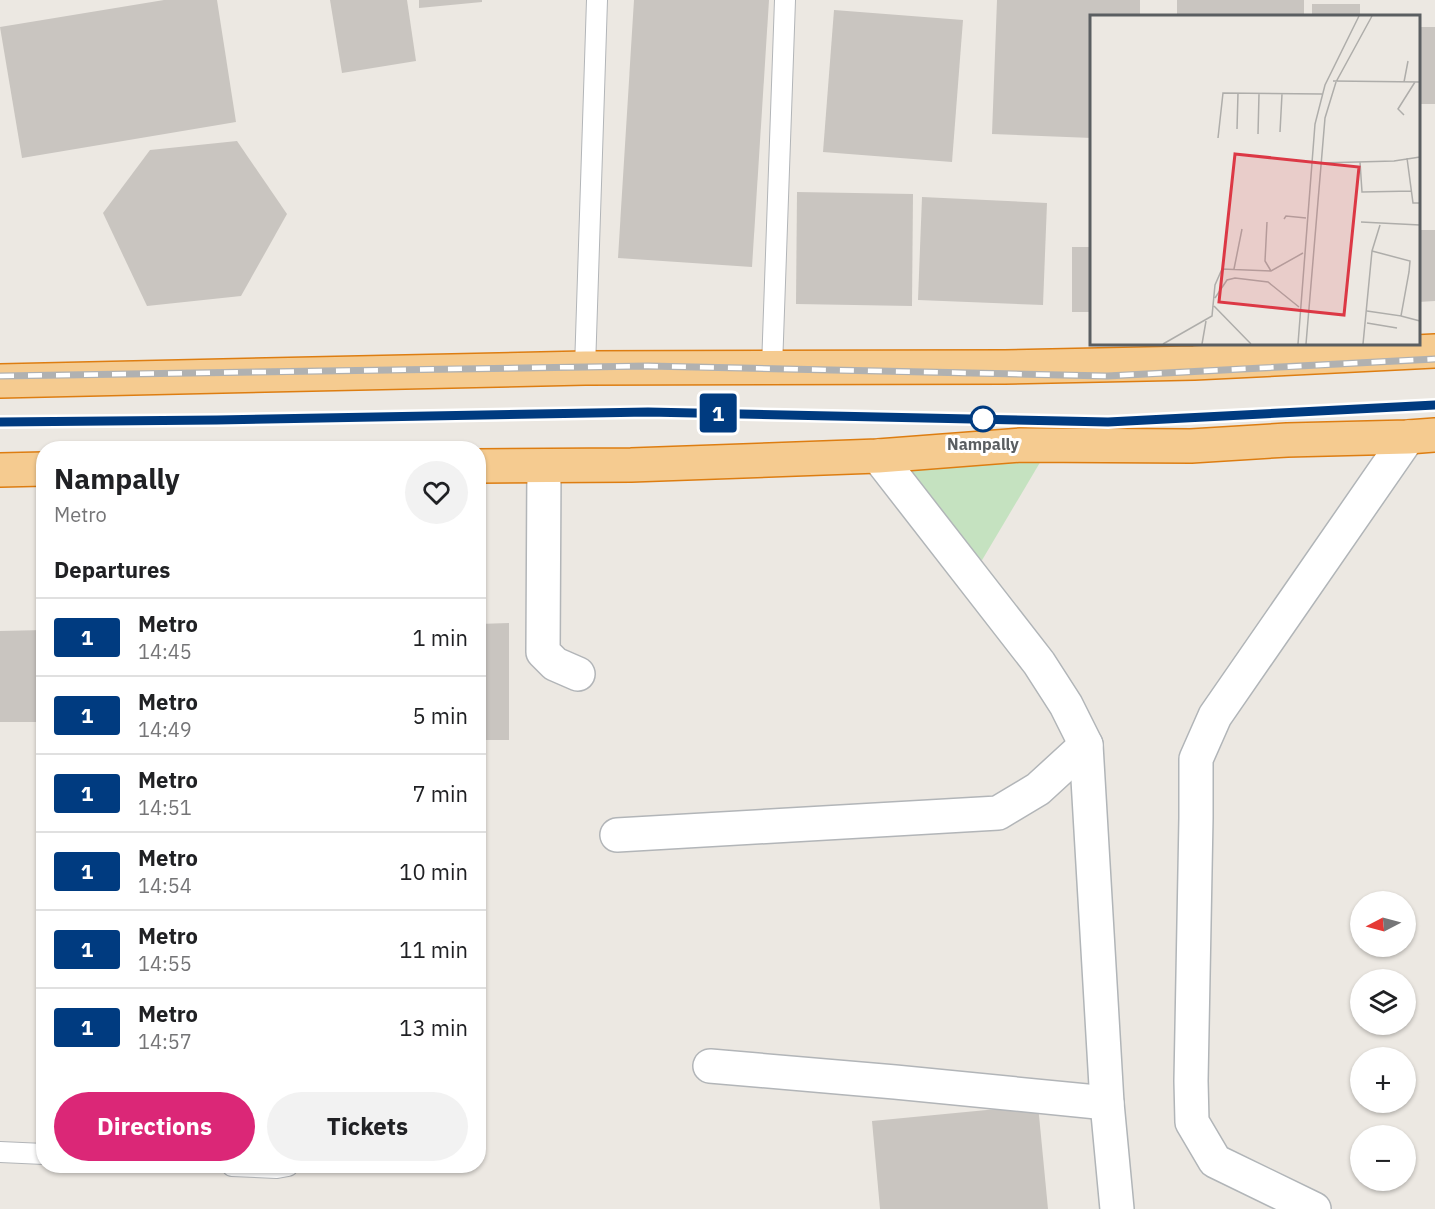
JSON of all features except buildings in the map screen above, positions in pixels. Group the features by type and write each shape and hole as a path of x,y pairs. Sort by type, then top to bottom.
{"highway":[{"path":"1,375 585,368 1005,367 1194,363 1435,351"},
{"path":"486,466 632,465 878,456 1021,445 1191,446 1287,440 1421,436"},
{"path":"0,470 36,469"}],"street":[{"path":"1314,1209 1215,1161 1192,1122 1196,759 1215,716 1421,436"},
{"path":"878,456 1039,663 1066,705 1086,745 1107,1103 1117,1209"},
{"path":"544,466 543,652 555,664 578,674"},
{"path":"617,835 998,813 1038,789 1086,745"},
{"path":"710,1066 1107,1103"}],"lane":[{"path":"585,368 597,0"},
{"path":"772,367 785,0"},
{"path":"0,1152 36,1154"}],"green space":[{"path":"875,443 1045,454 975,572"}],"railway":[{"path":"0,376 648,366 1107,376 1435,359"},
{"path":"0,422 648,412 1108,422 1435,405"}],"metro line":[{"name":"1","path":"0,422 648,412 1108,422 1435,405"}],"place":[{"name":"Nampally","path":"983,419"}]}
